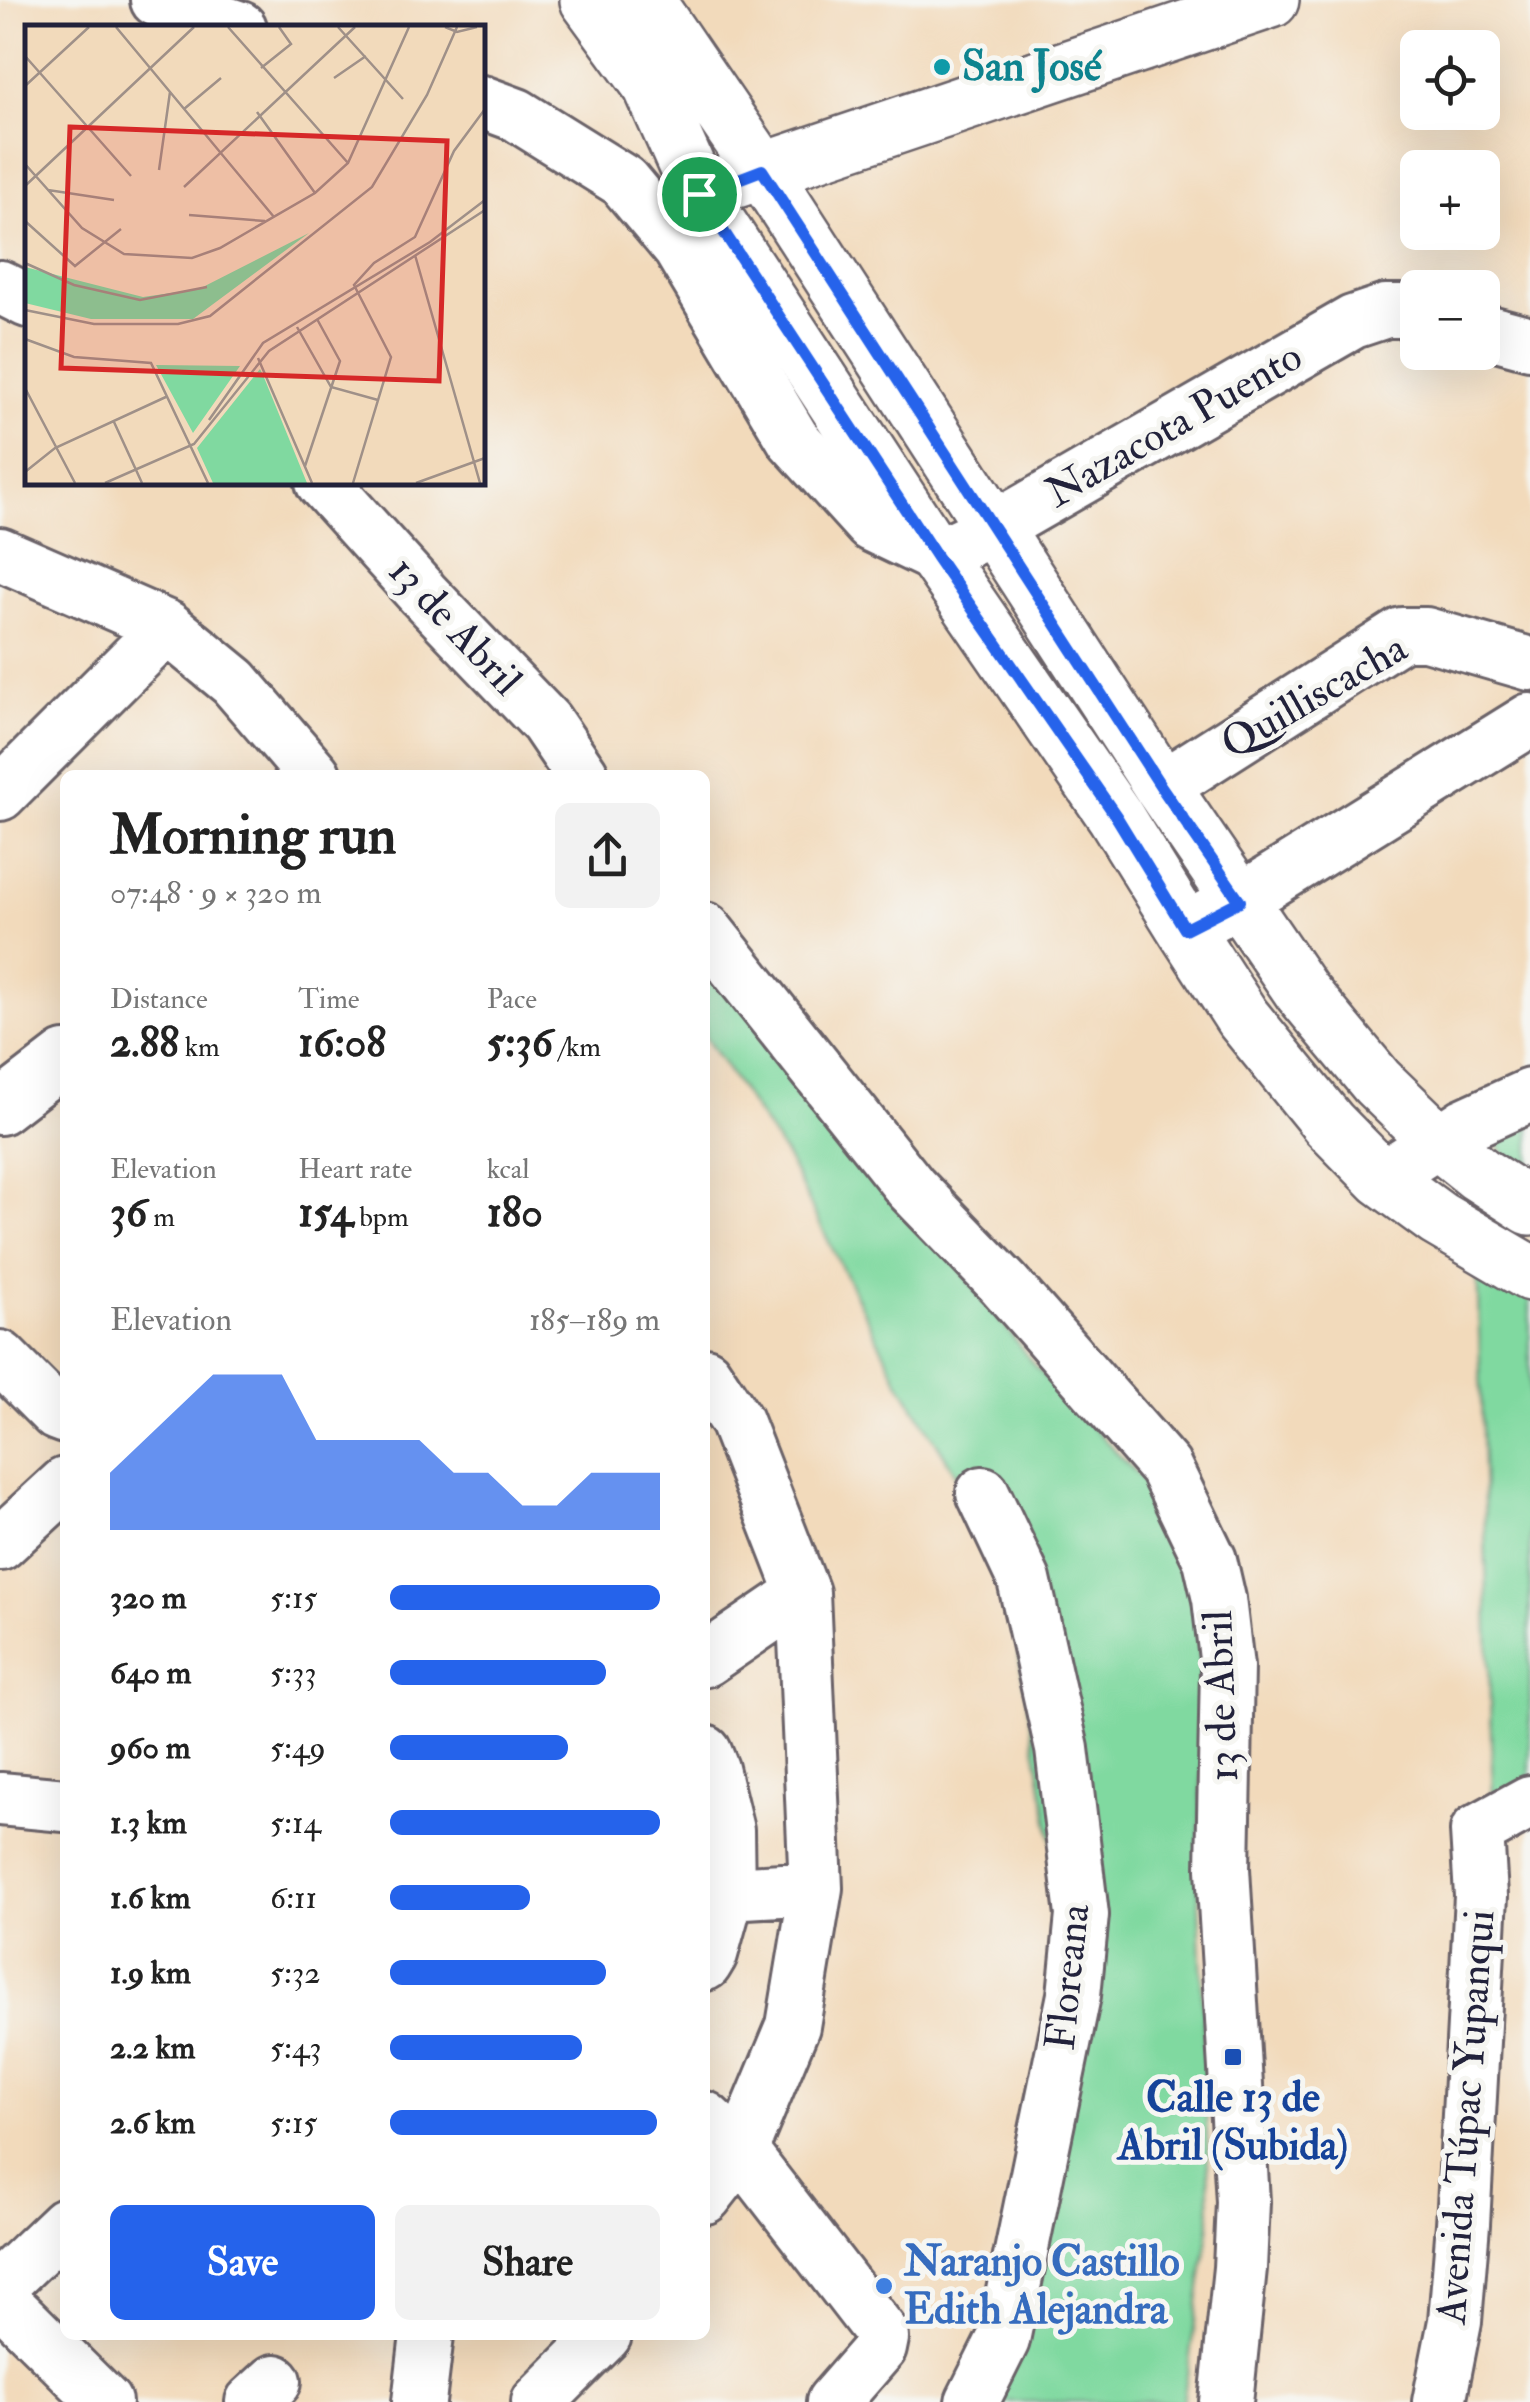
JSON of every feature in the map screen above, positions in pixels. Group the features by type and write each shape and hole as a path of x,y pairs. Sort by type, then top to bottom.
{"main road":[{"path":"588,0 651,86 699,194 936,556 1116,816 1242,1016 1329,1124 1382,1178 1438,1220 1530,1273"},
{"path":"646,0 762,170 1162,788 1302,992 1377,1082 1438,1141 1530,1207"},
{"path":"699,194 1270,0"}],"street":[{"path":"157,0 231,25"},
{"path":"485,103 517,115 623,182 679,248 794,439 871,525 936,556"},
{"path":"0,288 25,300"},
{"name":"Nazacota Puento","path":"936,556 994,529 1352,322 1386,311 1400,311"},
{"path":"1500,335 1530,343"},
{"name":"13 de Abril","path":"325,485 546,722 579,770"},
{"path":"0,554 167,627 234,682 310,770"},
{"path":"0,794 167,627"},
{"name":"Quilliscacha","path":"1162,788 1402,634 1426,634 1530,664"},
{"path":"1185,929 1240,901 1530,720"},
{"name":"13 de Abril","path":"710,935 911,1188 1004,1284 1165,1467 1210,1560 1227,1666 1223,1870 1243,2202 1226,2402"},
{"path":"0,1108 60,1062"},
{"path":"1382,1178 1464,1126 1530,1095"},
{"path":"0,1357 60,1415"},
{"path":"710,1382 736,1421 803,1593 816,1888 792,2026 723,2134 720,2176 710,2191"},
{"path":"0,1544 60,1489"},
{"name":"Floreana","path":"972,2402 1003,2340 1074,1995 1082,1915 1062,1749 1024,1580 983,1494"},
{"path":"710,1657 803,1593"},
{"path":"710,1764 728,1830 728,1893 710,1956"},
{"path":"0,1798 60,1804"},
{"name":"Avenida Túpac Yupanqui","path":"1439,2402 1455,2320 1463,2224 1481,1896 1477,1830 1530,1802"},
{"path":"728,1893 816,1888"},
{"path":"723,2134 880,2331 880,2348 834,2402"},
{"path":"0,2286 60,2229"},
{"path":"0,2298 105,2402"},
{"path":"419,2402 426,2340"},
{"path":"538,2402 600,2340"}],"green space":[{"path":"710,943 1035,1366 1153,1491 1192,1576 1205,1705 1198,1874 1210,2222 1183,2402 999,2402 1062,1900 1000,1546 898,1380 786,1156 710,1044"},
{"path":"1530,1119 1530,1176 1510,1164 1495,1139"},
{"path":"1477,1263 1530,1296 1530,1778 1493,1800"}],"place":[{"name":"San José","path":"942,67"},
{"name":"Calle 13 de Abril (Subida)","path":"1233,2057"},
{"name":"Naranjo Castillo Edith Alejandra","path":"884,2286"}],"route":[{"path":"762,170 1162,788 1240,901 1185,929 1116,816 936,556 699,194 762,170"}]}
